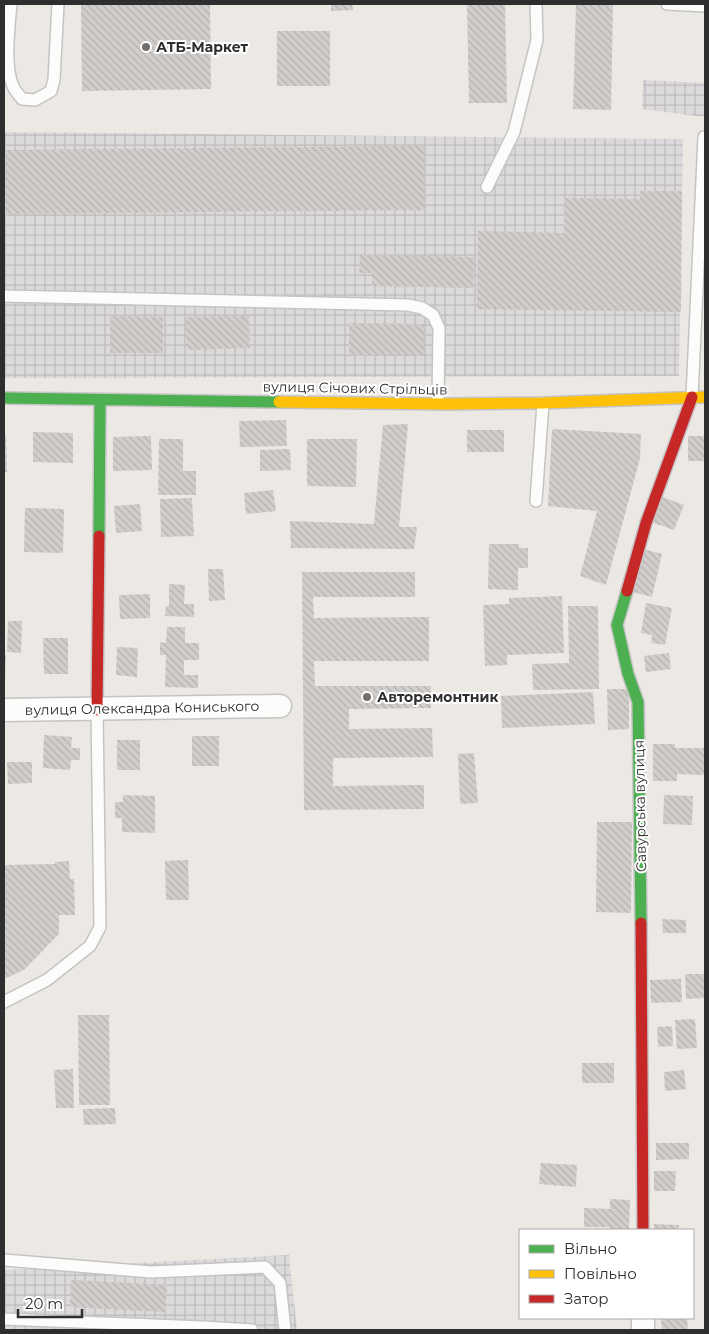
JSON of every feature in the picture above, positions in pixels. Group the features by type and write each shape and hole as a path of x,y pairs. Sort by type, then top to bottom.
{"street":[{"name":"Савурська вулиця","path":"643,1229 643,1026 638,702 628,674 617,624 646,523 692,397"},
{"name":"вулиця Січових Стрільців","path":"4,398 543,403 705,397"},
{"path":"97,710 100,400"},
{"name":"вулиця Олександра Кониського","path":"4,710 280,706"}],"lane":[{"path":"11,4 8,34 9,71 13,86 22,100 35,100 51,91 54,80 58,4"},
{"path":"487,187 514,132 537,40 536,4"},
{"path":"667,4 705,6"},
{"path":"692,397 704,137"},
{"path":"4,296 408,305 422,308 433,315 439,328 438,403"},
{"path":"536,501 543,403"},
{"path":"4,1002 47,980 90,946 100,928 97,710"},
{"path":"4,1260 151,1272 264,1267 280,1282 284,1330"},
{"path":"4,1319 252,1330"}],"shaded area":[{"path":"643,80 705,83 705,117 642,109"},
{"path":"4,132 683,139 679,376 4,378"},
{"path":"289,1255 297,1330 4,1330 4,1270"}],"building":[{"name":"АТБ-Маркет","path":"81,4 210,4 211,89 82,91"},
{"path":"331,4 352,4 353,10 331,11"},
{"path":"467,4 505,4 507,103 469,103"},
{"path":"576,4 613,4 611,110 573,109"},
{"path":"277,31 330,31 330,86 277,86"},
{"path":"424,146 425,210 4,214 4,150"},
{"path":"640,191 682,191 681,312 477,309 478,231 564,233 564,198 640,199"},
{"path":"360,255 474,257 473,288 372,286 372,273 359,273"},
{"path":"110,316 163,317 163,353 110,353"},
{"path":"249,316 250,348 187,350 186,317"},
{"path":"349,323 424,324 424,355 349,355"},
{"path":"286,420 287,446 240,447 239,421"},
{"path":"408,424 399,527 417,527 414,549 291,548 290,521 374,524 383,425"},
{"path":"552,429 641,434 640,458 606,585 580,576 597,511 548,506"},
{"path":"467,430 504,430 504,452 467,452"},
{"path":"33,432 73,433 73,463 33,462"},
{"path":"4,435 6,435 7,472 4,472"},
{"path":"151,436 152,470 113,471 113,437"},
{"path":"688,436 705,436 705,461 688,461"},
{"path":"159,439 183,439 183,471 196,471 196,495 158,495"},
{"path":"307,439 357,439 356,487 307,486"},
{"path":"290,449 291,470 260,471 260,450"},
{"path":"273,490 276,511 246,514 244,493"},
{"path":"660,496 684,505 674,530 651,522"},
{"path":"192,498 194,536 161,537 160,499"},
{"path":"140,504 142,531 116,533 114,506"},
{"path":"25,508 64,509 63,553 24,552"},
{"path":"489,544 519,544 519,548 528,548 528,568 518,568 518,590 488,589"},
{"path":"643,549 662,554 652,597 633,592"},
{"path":"208,569 223,569 225,600 209,601"},
{"name":"Авторемонтник","path":"302,572 415,572 415,597 313,597 314,618 429,617 429,661 314,661 315,686 431,686 431,708 349,709 349,729 432,728 433,757 333,758 333,786 424,785 424,809 304,810"},
{"path":"169,584 185,585 184,604 194,604 194,617 165,616 166,606 169,606"},
{"path":"150,594 150,618 120,619 119,595"},
{"path":"562,596 564,653 507,655 507,665 485,666 483,605 509,604 509,598"},
{"path":"646,603 672,608 665,645 651,643 652,635 641,633"},
{"path":"568,606 598,606 599,689 533,690 532,664 569,663"},
{"path":"8,621 22,621 21,653 7,652"},
{"path":"167,627 185,627 185,643 199,643 199,660 184,660 184,675 198,675 198,688 165,687 166,655 160,655 160,642 166,643"},
{"path":"43,638 68,638 68,674 44,674"},
{"path":"117,647 138,648 137,677 116,675"},
{"path":"669,653 671,669 646,672 644,656"},
{"path":"4,655 6,655 5,682 4,682"},
{"path":"607,689 629,689 629,729 608,730"},
{"path":"593,692 595,724 502,728 501,696"},
{"path":"44,735 72,737 71,748 80,748 80,760 71,760 70,770 43,768"},
{"path":"192,736 219,736 219,766 192,766"},
{"path":"117,740 140,740 140,770 117,770"},
{"path":"653,744 675,744 675,748 705,748 705,775 677,774 677,781 653,781"},
{"path":"474,753 478,803 460,804 458,754"},
{"path":"7,762 32,762 32,783 8,784"},
{"path":"123,795 155,796 155,833 122,832 122,818 115,818 115,802 123,802"},
{"path":"664,795 693,796 692,825 663,824"},
{"path":"597,822 632,822 631,913 596,912"},
{"path":"188,860 189,900 166,900 165,861"},
{"path":"69,861 70,879 74,879 75,915 59,915 59,934 24,970 4,979 4,865 55,864 55,862"},
{"path":"662,919 686,920 686,933 663,933"},
{"path":"685,974 705,974 705,998 686,999"},
{"path":"681,979 682,1002 651,1003 650,980"},
{"path":"78,1015 109,1015 110,1105 79,1105"},
{"path":"695,1019 697,1048 677,1049 675,1020"},
{"path":"672,1026 673,1046 658,1047 657,1027"},
{"path":"582,1063 614,1063 614,1083 582,1083"},
{"path":"73,1069 74,1108 56,1108 54,1070"},
{"path":"684,1070 686,1089 665,1091 664,1072"},
{"path":"115,1108 116,1124 84,1125 83,1109"},
{"path":"656,1143 689,1143 689,1159 656,1160"},
{"path":"541,1163 577,1165 576,1187 539,1184"},
{"path":"654,1171 676,1171 675,1191 654,1191"},
{"path":"610,1199 630,1200 629,1229 584,1227 584,1208 610,1209"},
{"path":"654,1224 679,1225 679,1229 654,1229"},
{"path":"71,1280 167,1285 165,1312 70,1307"},
{"path":"661,1319 687,1319 688,1330 662,1330"}],"traffic: fast":[{"path":"4,398 279,402"},
{"path":"99,536 100,400"},
{"path":"627,591 617,625 628,674 638,702 641,923"}],"traffic: slow":[{"path":"279,402 543,403 705,397"}],"traffic: jam":[{"path":"627,591 646,523 692,397"},
{"path":"97,710 99,536"},
{"path":"641,923 643,1229"}],"place":[{"name":"АТБ-Маркет","path":"146,47"},
{"name":"Авторемонтник","path":"367,697"}]}
